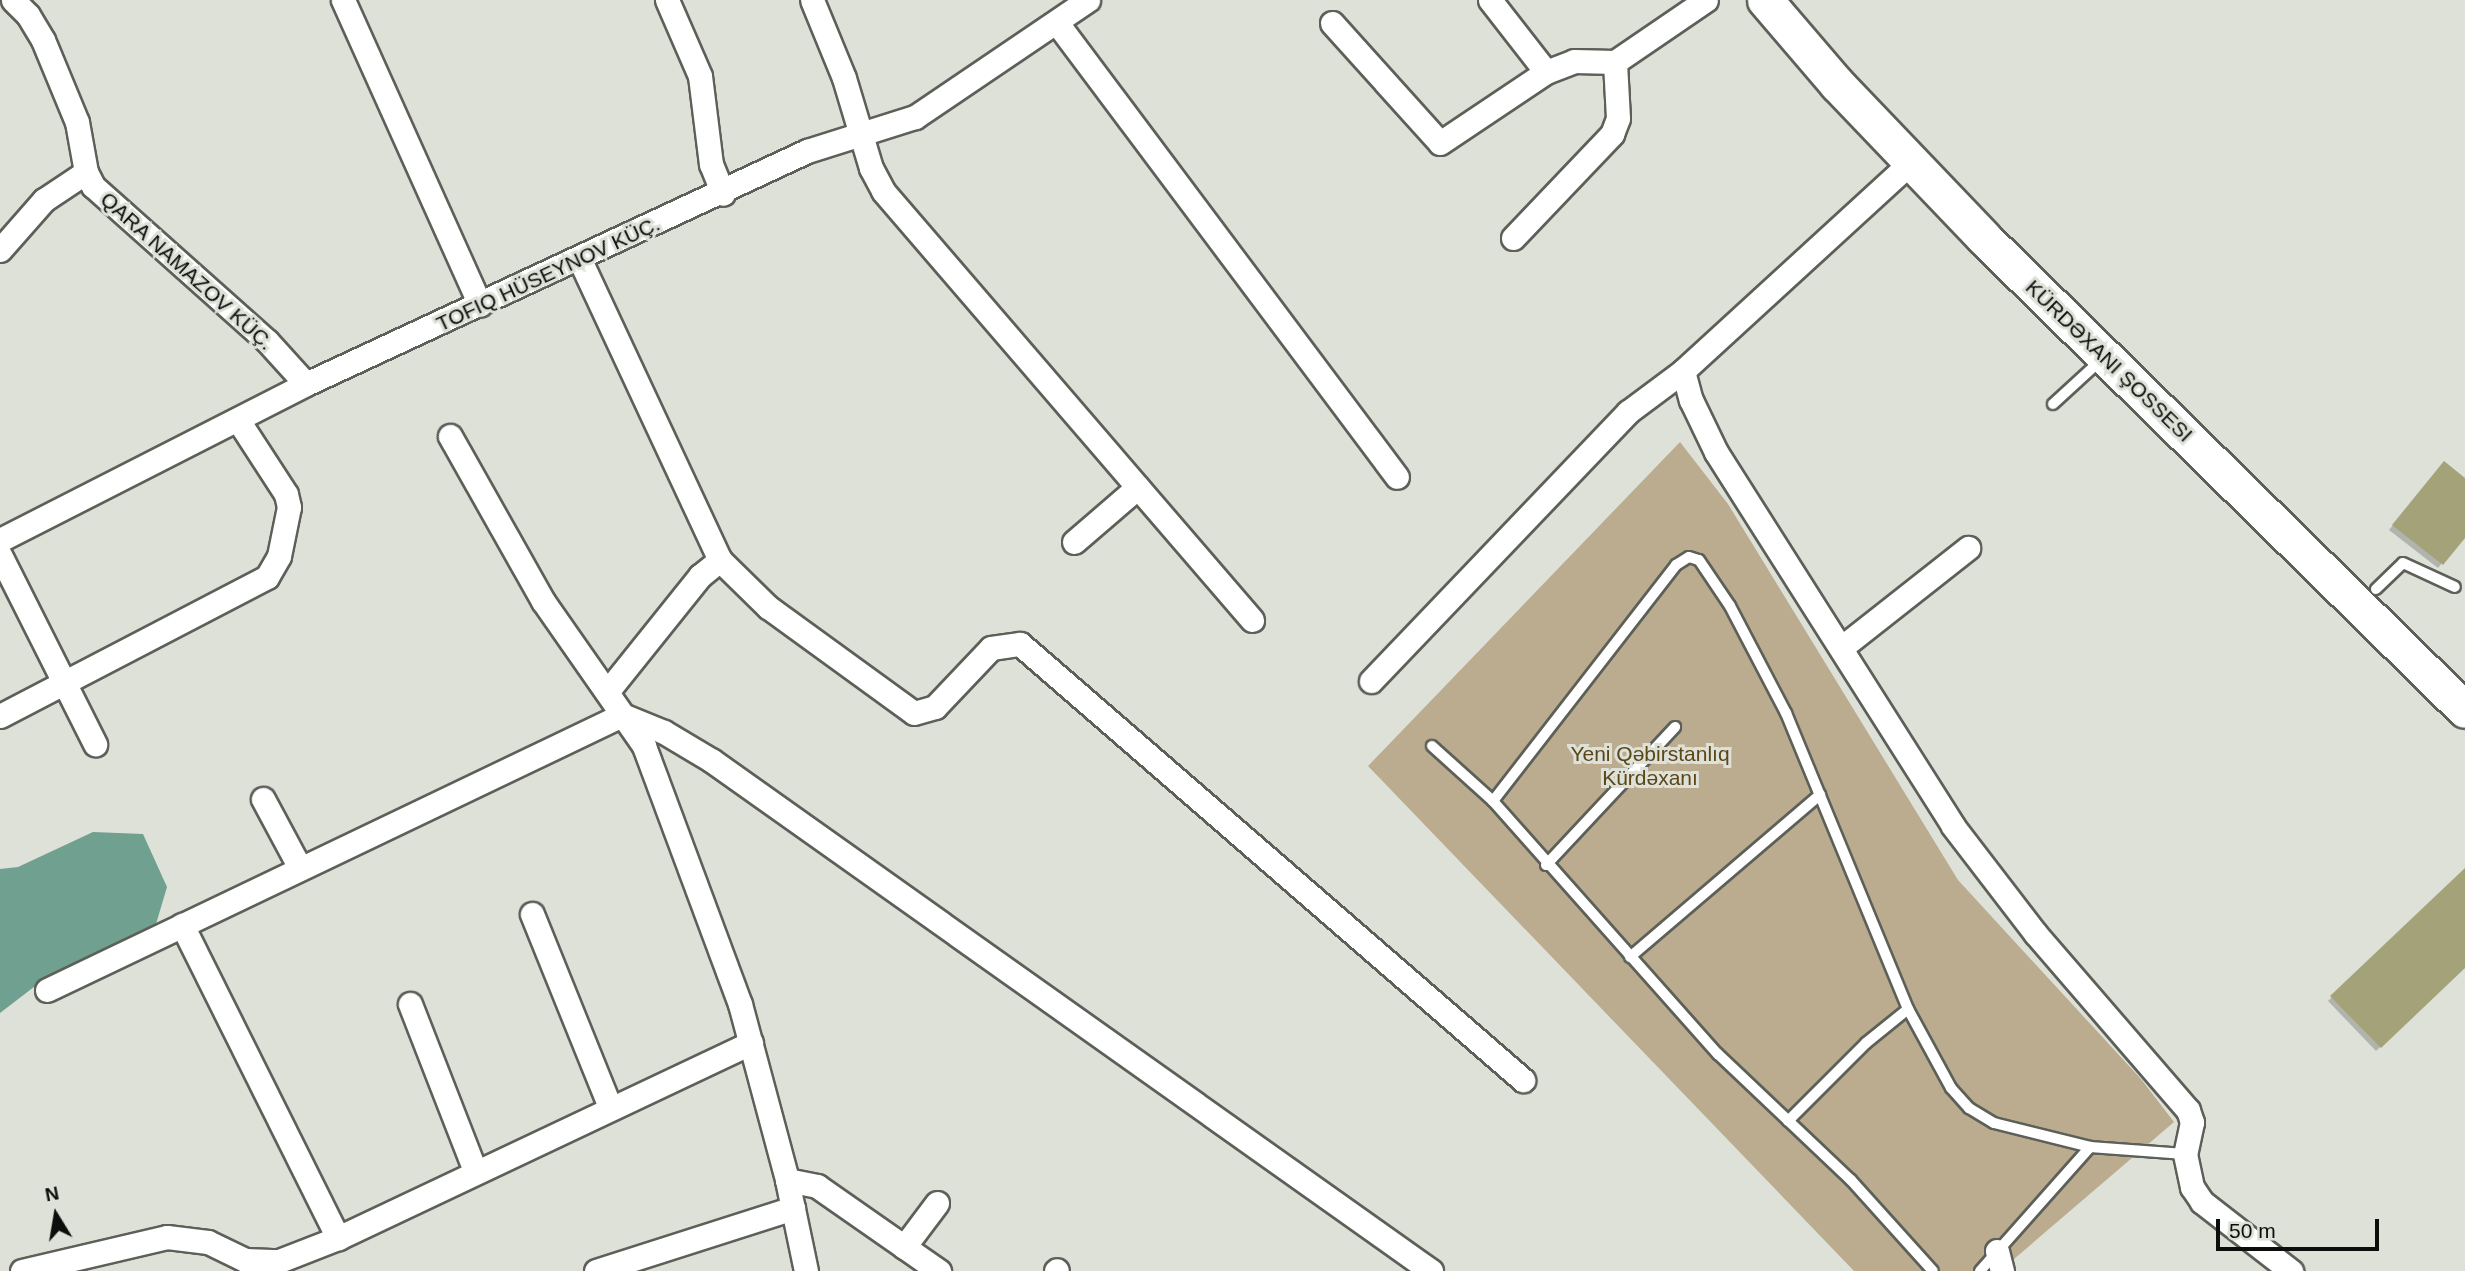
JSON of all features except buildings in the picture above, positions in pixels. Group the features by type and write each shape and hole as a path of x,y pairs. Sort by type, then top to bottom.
{"main road":[{"path":"1765,0 1910,163 2465,710"},
{"path":"1795,0 1938,157 2465,677"}],"street":[{"name":"QARA NAMAZOV KÜÇ.","path":"13,0 28,15 43,40 77,122 86,172 107,201 267,341 306,384"},
{"path":"343,0 480,305"},
{"path":"667,0 700,76 711,164 723,194"},
{"path":"812,0 862,134 871,168 883,191 1252,620"},
{"name":"TOFIQ HÜSEYNOV KÜÇ.","path":"0,540 306,384 723,194 807,152 915,117 1088,0"},
{"path":"1490,0 1546,72"},
{"path":"1332,23 1440,143 1546,72 1574,61 1615,62 1706,0"},
{"path":"1057,23 1397,477"},
{"path":"1513,238 1612,134 1618,118 1615,62"},
{"path":"1371,681 1628,412 1683,371 1910,163"},
{"path":"0,250 44,200 86,172"},
{"path":"580,260 720,560 768,607 914,713 935,707 991,648 1020,644 1523,1080"},
{"path":"1683,371 1691,400 1716,452 1953,826 2035,933 2188,1110 2192,1122 2185,1154 2192,1187 2202,1202 2291,1271"},
{"path":"0,716 267,577 274,567 289,507 286,494 238,420"},
{"path":"450,436 543,601 644,746 751,1042 787,1180 806,1271"},
{"path":"1074,542 1138,487"},
{"path":"1840,648 1968,548"},
{"path":"0,555 95,744"},
{"path":"607,692 700,576 720,560"},
{"path":"47,990 622,715 664,732 711,760 1431,1271"},
{"path":"263,799 300,868"},
{"path":"533,914 610,1107"},
{"path":"182,925 338,1238"},
{"path":"410,1004 475,1171"},
{"path":"22,1271 88,1263 187,1237 262,1264 338,1238 751,1042"},
{"path":"787,1180 817,1186 939,1271"},
{"path":"905,1247 937,1203"},
{"path":"596,1271 793,1208"}],"lane":[{"path":"2053,404 2105,357"},
{"path":"1493,801 1676,565 1689,557 1699,560 1730,606 1786,713 1908,1009 1951,1088 1969,1108 1994,1123 2090,1147 2185,1154"},
{"path":"2376,589 2403,563 2455,587"},
{"path":"1546,864 1675,727"},
{"path":"1432,746 1493,801 1546,864 1718,1054 1851,1180 1933,1271"},
{"path":"1630,957 1820,795"},
{"path":"1788,1121 1866,1042 1908,1009"},
{"path":"1980,1271 1999,1261 2090,1147"}],"green space":[{"name":"Yeni Qəbirstanlıq Kürdəxanı","path":"1680,442 1728,504 1958,880 2141,1079 2174,1122 2000,1271 1854,1271 1368,766"}],"shaded area":[{"path":"93,832 143,834 167,887 156,924 47,977 0,1013 0,869 18,867"}]}
